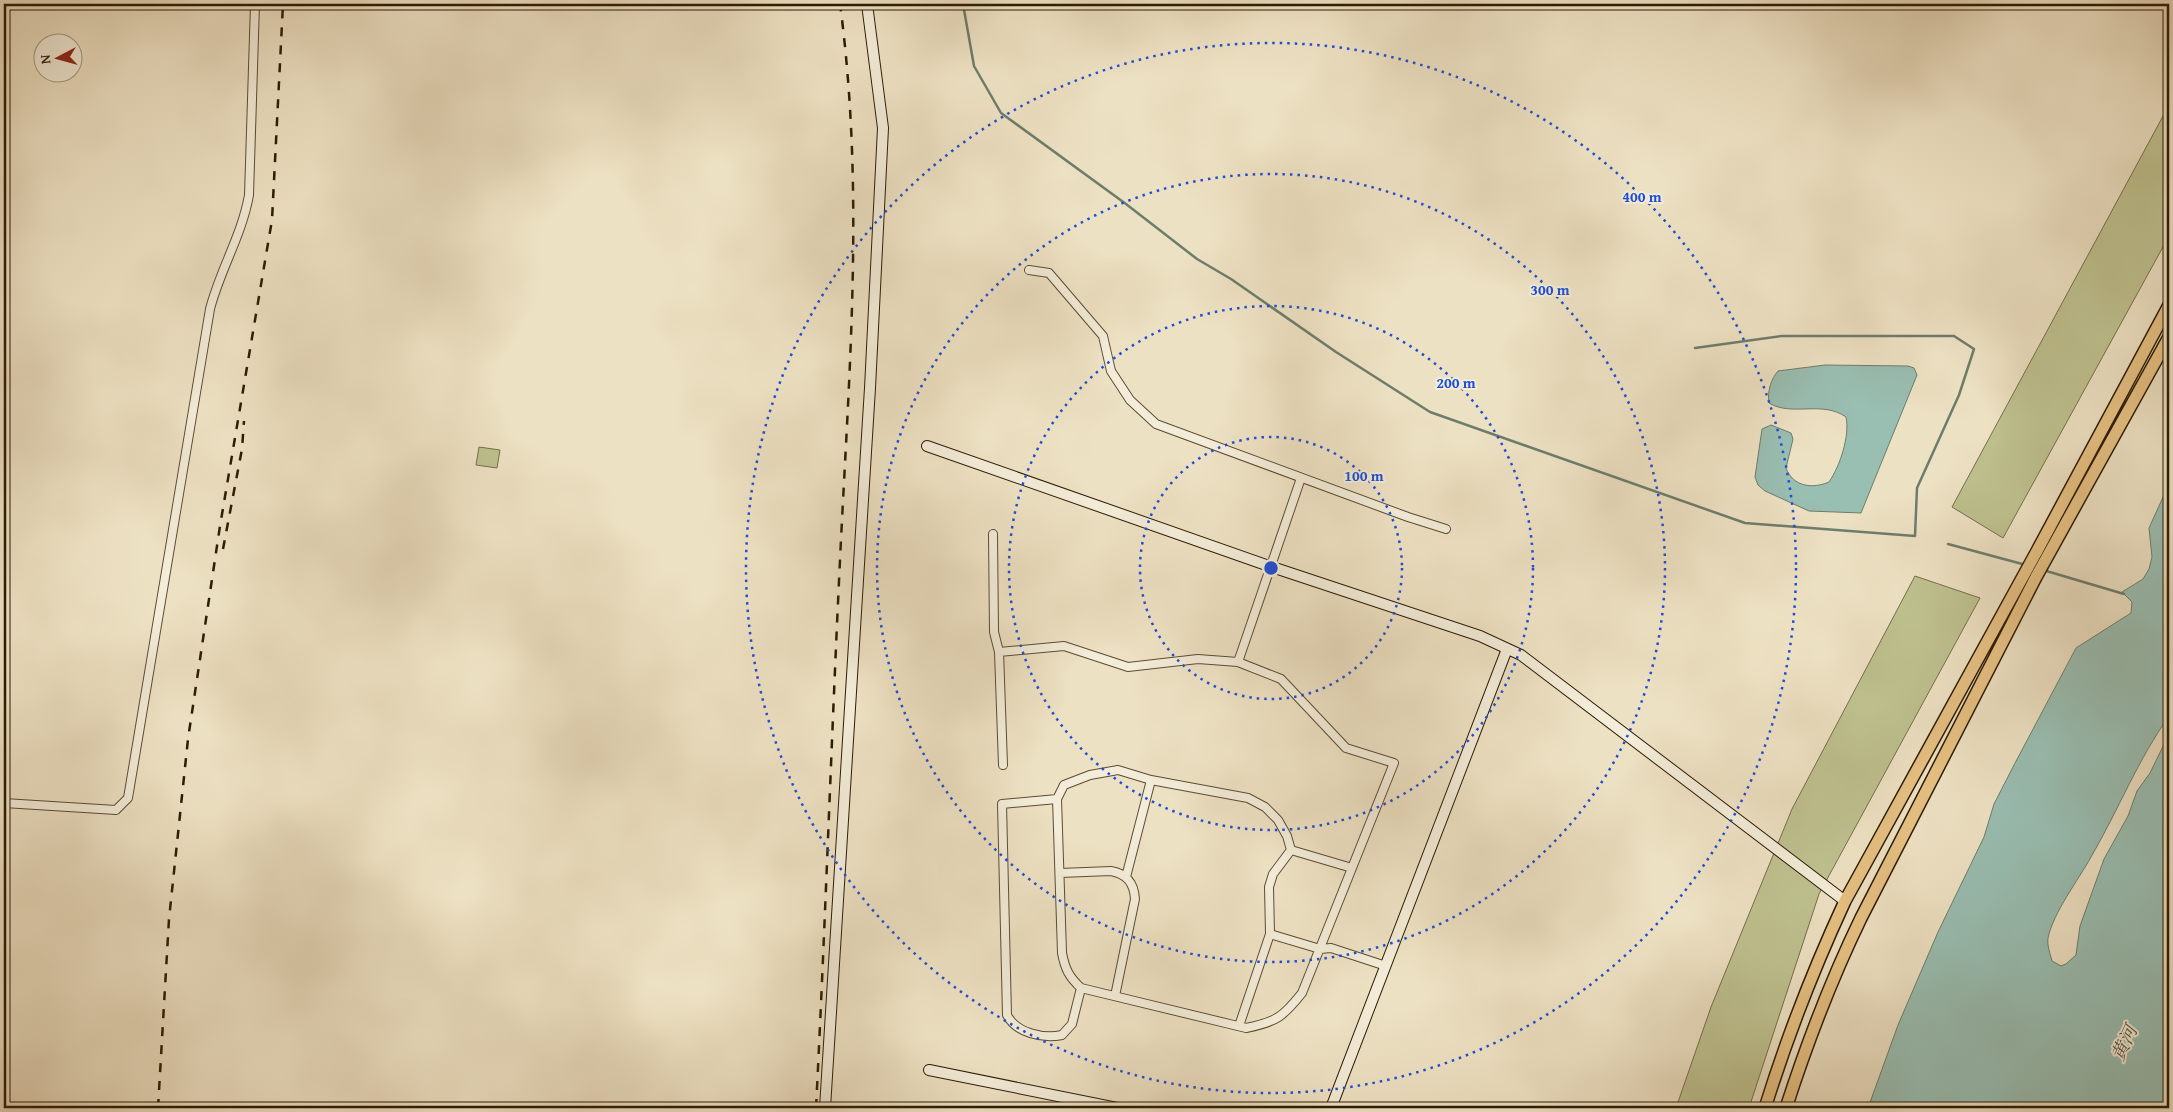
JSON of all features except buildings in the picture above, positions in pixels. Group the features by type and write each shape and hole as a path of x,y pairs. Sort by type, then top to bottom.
{"main road":[{"path":"1765,1108 1787,1041 1823,948 1845,901 2037,552 2169,305"},
{"path":"1786,1108 1804,1052 1836,970 2036,577 2169,337"}],"street":[{"path":"4,803 116,810 128,798 210,309 217,283 246,215 249,195 256,4"},
{"path":"825,1108 870,388 883,128 867,4"},
{"path":"1029,270 1049,273 1103,336 1111,371 1130,400 1156,424 1408,517 1446,528"},
{"path":"927,446 1272,567 1480,636 1521,655 1845,901"},
{"path":"1238,662 1301,478"},
{"path":"993,534 994,632 1000,652 1003,765"},
{"path":"1000,652 1064,646 1128,667 1198,659 1238,662 1281,679 1346,748 1394,763 1302,993 1285,1015 1262,1025 1246,1028 1081,988 1071,979 1064,967 1057,798 1064,785 1090,774 1118,770 1151,780 1248,798 1265,807 1278,820 1287,836 1291,850"},
{"path":"1331,1108 1507,649"},
{"path":"1126,877 1151,780"},
{"path":"1057,798 1002,804 1007,1015 1010,1022 1021,1030 1062,1035 1072,1024 1081,988"},
{"path":"1291,850 1352,868"},
{"path":"1239,1026 1270,934 1269,887 1273,874 1291,850"},
{"path":"1060,873 1111,871 1126,877 1132,883 1135,899 1115,996"},
{"path":"1270,934 1320,948 1331,948 1386,966"},
{"path":"929,1070 1117,1108"}],"green space":[{"path":"2169,105 2169,236 2003,538 1952,507"},
{"path":"479,447 500,450 497,468 476,465"},
{"path":"1915,576 1980,598 1819,894 1749,1108 1676,1108 1711,1007 1792,809"}],"water":[{"path":"1825,365 1908,366 1914,368 1917,375 1861,513 1809,511 1765,491 1758,485 1755,477 1762,429 1771,425 1791,433 1793,439 1786,468 1793,479 1798,483 1810,486 1829,482 1837,468 1843,451 1847,433 1846,417 1837,412 1827,410 1787,409 1769,403 1770,386 1778,371"},
{"name":"黄河","path":"2169,484 2169,716 2147,750 2101,839 2055,918 2048,941 2052,961 2061,966 2076,955 2080,926 2104,859 2128,816 2137,791 2150,773 2169,734 2169,1108 1868,1108 1898,1025 1938,932 1984,837 1994,804 2076,648 2131,613 2132,602 2122,592 2143,579 2149,569 2152,557 2149,528"}],"waterway":[{"path":"963,4 974,66 1001,113 1126,204 1197,259 1231,279 1336,352 1430,412 1745,523 1915,536 1917,488 1959,395 1974,349 1954,336 1781,336 1695,348"},
{"path":"1948,544 2026,565"},
{"path":"2043,570 2124,594"}],"railway":[{"path":"158,1108 169,919 188,739 220,526 272,220 283,4"},
{"path":"816,1108 838,594 849,391 853,262 851,133 847,68 840,4"},
{"path":"223,549 242,449 244,421"}]}
